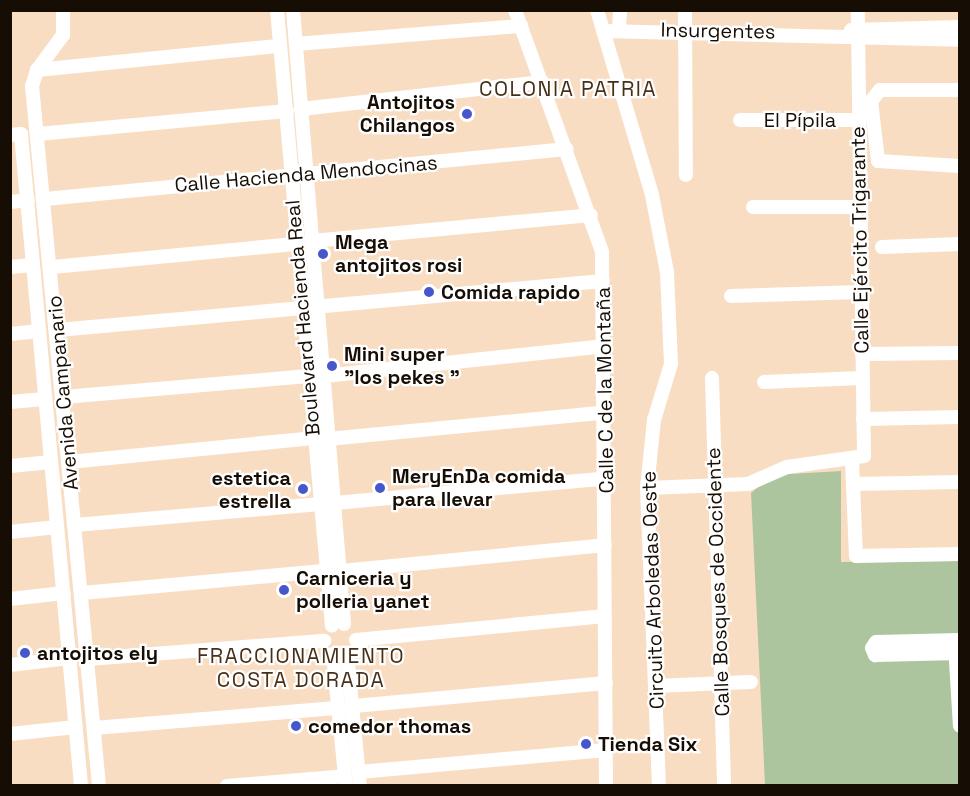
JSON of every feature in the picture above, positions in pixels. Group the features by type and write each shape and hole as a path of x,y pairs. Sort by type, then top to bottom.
{"street":[{"path":"37,70 63,35 63,10"},
{"name":"Boulevard Hacienda Real","path":"277,10 313,438 320,504 333,571 338,625"},
{"name":"Boulevard Hacienda Real","path":"293,10 309,175 312,241 335,503 333,571"},
{"name":"Calle C de la Montaña","path":"515,10 591,215 602,252 608,478 605,545 606,786"},
{"name":"Circuito Arboledas Oeste","path":"597,10 652,195 667,272 671,364 654,420 647,488 659,786"},
{"path":"620,10 620,30"},
{"path":"685,10 686,176"},
{"name":"Calle Ejército Trigarante","path":"852,461 864,456 858,10"},
{"path":"296,44 521,26"},
{"path":"858,33 960,27"},
{"name":"Insurgentes","path":"603,31 858,33"},
{"path":"858,33 960,40"},
{"path":"37,70 279,46"},
{"name":"Avenida Campanario","path":"37,70 32,86 52,267 99,786"},
{"path":"301,109 542,82"},
{"path":"960,90 880,90 871,101 878,161 960,166"},
{"path":"38,134 287,111"},
{"name":"El Pípila","path":"740,120 859,120"},
{"name":"Avenida Campanario","path":"16,135 28,200 81,786"},
{"name":"Calle Hacienda Mendocinas","path":"45,199 567,149"},
{"path":"10,202 28,200"},
{"path":"753,207 861,207"},
{"path":"312,241 591,215"},
{"path":"52,267 295,244"},
{"path":"882,247 960,244"},
{"path":"10,267 33,265"},
{"path":"58,330 603,281"},
{"path":"731,296 861,292"},
{"path":"10,334 39,331"},
{"path":"324,376 605,346"},
{"path":"862,354 960,353"},
{"path":"64,397 308,376"},
{"name":"Calle Bosques de Occidente","path":"712,378 724,786"},
{"path":"765,382 862,378"},
{"path":"10,402 45,399"},
{"path":"328,439 607,412"},
{"path":"863,419 960,417"},
{"path":"69,462 313,438"},
{"path":"647,488 716,486 763,477 787,467 852,461 856,556 960,554"},
{"path":"10,466 51,462"},
{"path":"335,503 608,478"},
{"path":"853,484 960,482"},
{"path":"75,525 320,504"},
{"path":"10,532 57,527"},
{"path":"82,593 605,545"},
{"path":"10,599 64,593"},
{"path":"227,786 345,781 339,708 340,654 356,640 605,616"},
{"path":"324,641 338,625 356,640"},
{"path":"88,659 324,641 340,654 354,706 360,779 606,750"},
{"path":"876,642 957,646 875,655 872,648 876,642"},
{"path":"957,646 960,726"},
{"path":"10,664 69,658"},
{"path":"655,686 751,682"},
{"path":"354,706 606,683"},
{"path":"94,728 339,708"},
{"path":"10,734 75,727"}],"green space":[{"path":"841,471 841,562 959,561 959,785 765,785 751,493 773,475"}],"place":[{"name":"Antojitos Chilangos","path":"467,114"},
{"name":"Mega antojitos rosi","path":"323,254"},
{"name":"Comida rapido","path":"429,292"},
{"name":"Mini super \"los pekes \"","path":"332,366"},
{"name":"MeryEnDa comida para llevar","path":"380,488"},
{"name":"estetica estrella","path":"303,489"},
{"name":"Carniceria y polleria yanet","path":"284,590"},
{"name":"antojitos ely","path":"25,653"},
{"name":"comedor thomas","path":"296,726"},
{"name":"Tienda Six","path":"586,744"}],"district":[{"name":"COLONIA PATRIA","path":"568,89"},
{"name":"FRACCIONAMIENTO COSTA DORADA","path":"301,668"}]}
